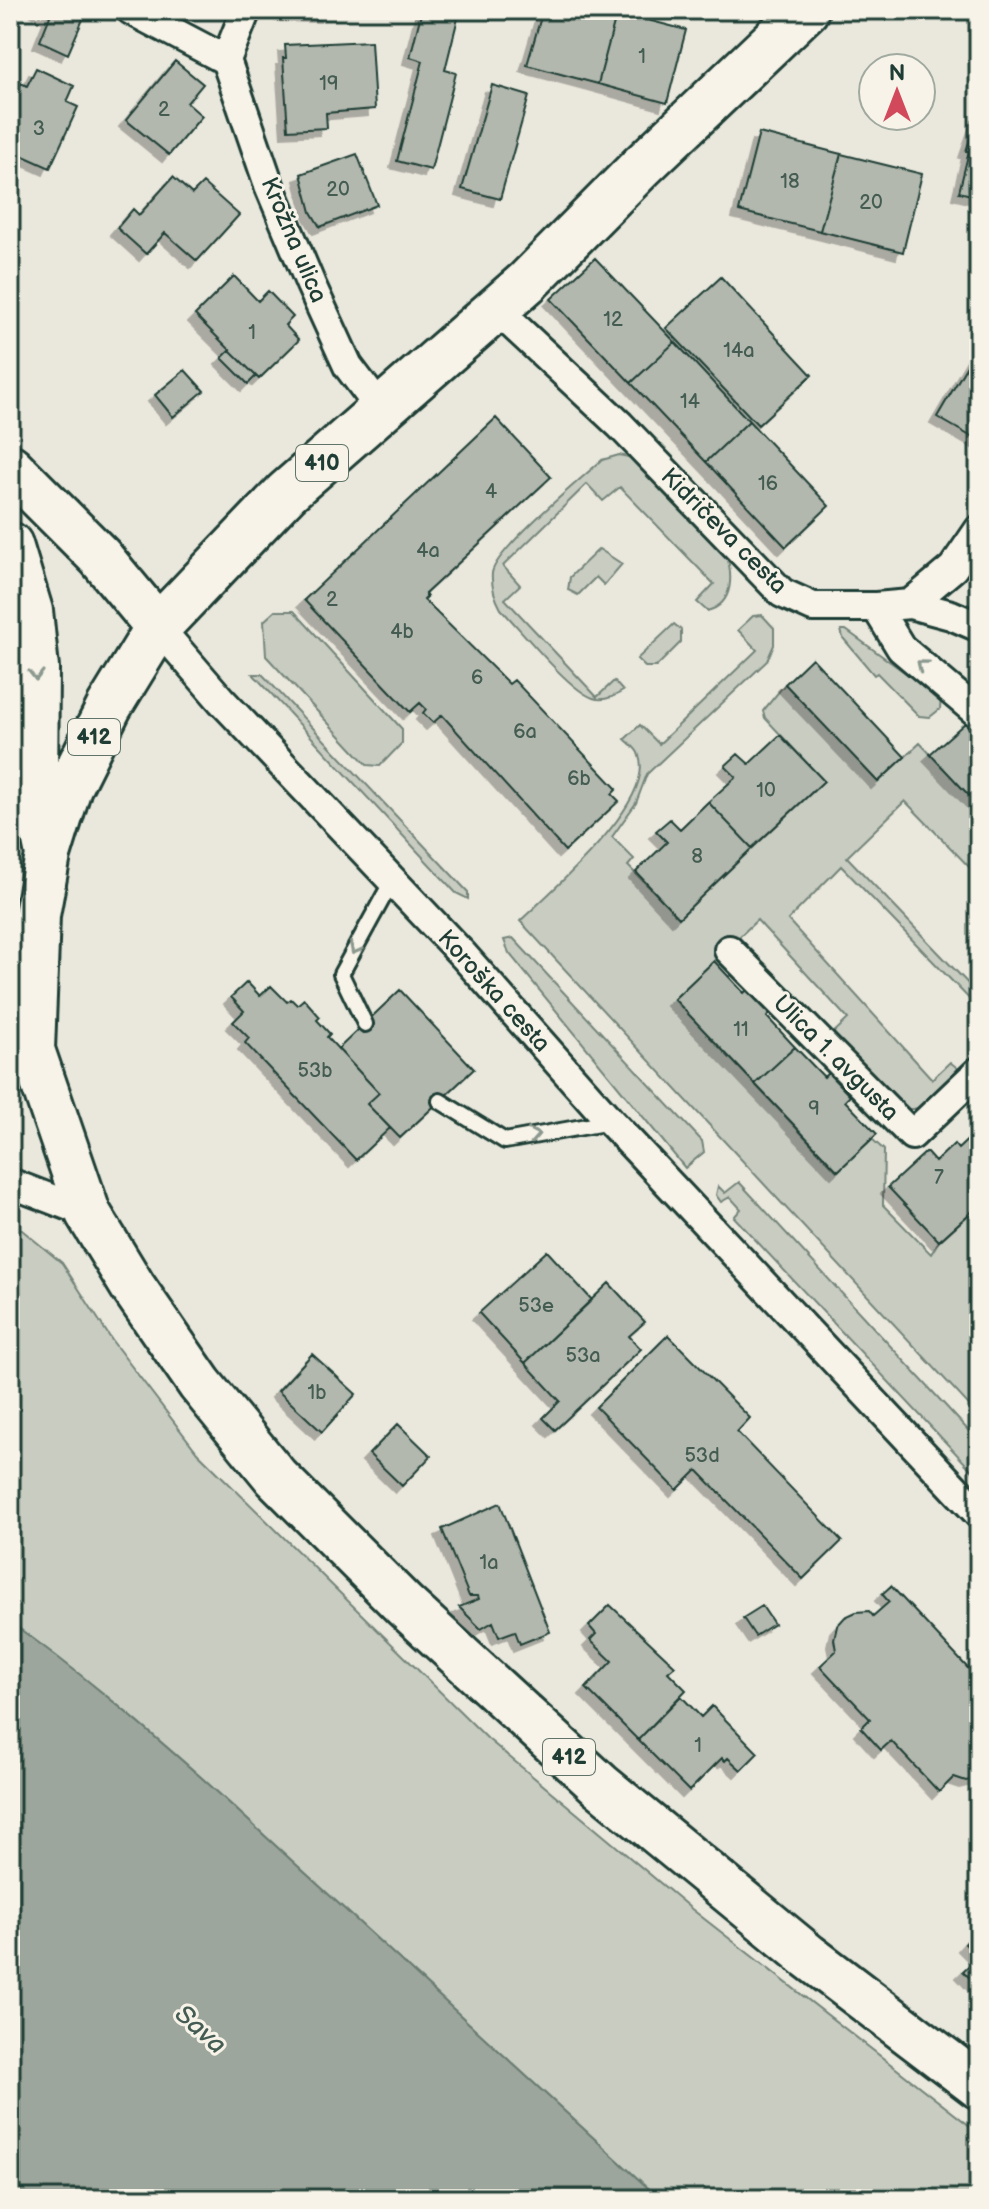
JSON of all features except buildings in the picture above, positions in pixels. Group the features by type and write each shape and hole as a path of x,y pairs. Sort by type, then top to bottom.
{"main road":[{"name":"410","path":"158,627 287,492 527,282 642,166 806,10"},
{"name":"Koroška cesta","path":"10,467 100,557 158,627"},
{"name":"412","path":"10,545 27,597 32,625 36,668 35,791 48,855"},
{"name":"412","path":"158,627 109,707 69,787 48,855 37,915 21,1063 88,1213 133,1287 200,1384 276,1477 404,1605 600,1785 808,1956 979,2086"}],"street":[{"path":"131,10 226,60 246,10"},
{"name":"Krožna ulica","path":"226,60 269,185 311,285 348,366 382,411"},
{"name":"Kidričeva cesta","path":"496,309 620,425 782,593 813,607 910,604"},
{"path":"910,604 953,568 979,530"},
{"path":"910,604 951,615 979,627"},
{"path":"876,607 901,648 979,714"},
{"name":"Koroška cesta","path":"158,627 221,700 464,956 611,1122 979,1514"},
{"name":"Ulica 1. avgusta","path":"729,950 912,1135 979,1071"},
{"path":"10,1183 88,1213"}],"lane":[{"path":"365,1024 341,974 392,881"},
{"path":"440,1101 505,1141 611,1122"}],"shaded area":[{"path":"619,455 638,459 725,550 730,568 730,586 723,602 707,611 697,602 714,584 620,487 603,501 587,484 503,566 520,585 505,599 597,697 614,681 623,691 601,699 593,698 571,683 501,609 494,592 492,573 508,548 540,515 602,460"},
{"path":"599,549 622,564 604,585 596,577 578,595 568,590 570,577"},
{"path":"275,611 294,611 402,729 402,743 380,766 367,765 266,656 264,621"},
{"path":"762,615 774,628 774,645 767,661 647,774 636,803 612,837 634,859 628,866 679,917 824,781 765,718 763,711 785,684 878,782 920,743 979,806 979,877 905,801 847,857 979,995 979,1009 841,866 788,920 932,1079 950,1062 960,1070 926,1105 897,1108 828,1038 848,1019 757,920 674,999 837,1171 872,1139 884,1150 883,1205 931,1254 939,1241 979,1205 979,1416 520,921 598,843 633,795 640,772 638,753 625,739 640,725 659,744 757,650 738,630 753,616"},
{"path":"674,624 681,630 681,642 656,667 645,667 637,659"},
{"path":"841,630 846,630 925,687 932,687 941,698 940,709 930,717 919,716 877,673 874,675 843,638"},
{"path":"253,674 262,674 468,892 468,899 456,893"},
{"path":"513,938 702,1141 704,1152 685,1168 509,953 504,940"},
{"path":"739,1182 979,1442 979,1478 734,1217 741,1209 730,1197 721,1202 716,1195 718,1186 725,1193"},
{"path":"10,1225 22,1230 62,1263 113,1342 197,1452 488,1739 689,1907 979,2133 979,2199 660,2199 203,1779 109,1698 10,1622"}],"water":[{"name":"Sava","path":"10,1622 109,1698 203,1779 660,2199 10,2199"}]}
